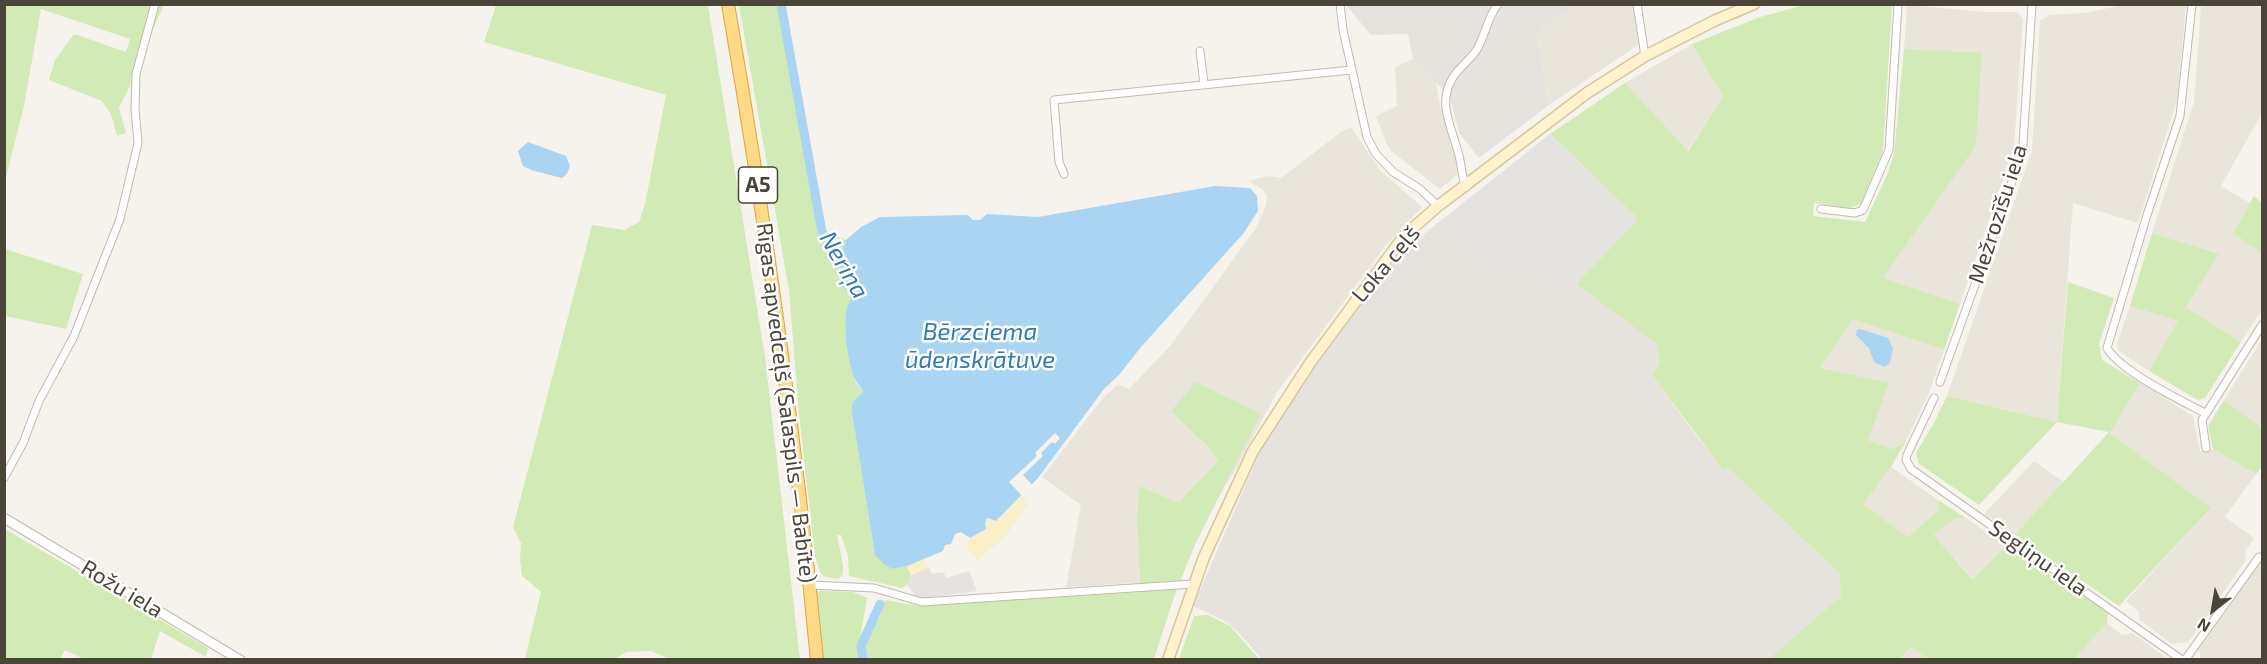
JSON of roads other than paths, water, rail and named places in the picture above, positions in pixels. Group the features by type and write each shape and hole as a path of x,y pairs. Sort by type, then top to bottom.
{"highway":[{"name":"Rīgas apvedceļš (Salaspils — Babīte)","path":"728,4 753,150 783,365 818,660"}],"main road":[{"name":"Loka ceļš","path":"1168,660 1193,584 1253,451 1283,402 1404,236 1438,206 1587,93 1645,56 1716,20 1754,4"}],"street":[{"path":"4,478 23,443 39,401 74,336 120,219 138,142 135,109 136,74 154,4"},
{"path":"1340,4 1343,30 1366,137 1376,154 1393,172 1420,189 1438,206"},
{"path":"1466,187 1461,176 1460,160 1446,114 1445,97 1451,80 1477,50 1485,28 1498,4"},
{"path":"1637,4 1645,56"},
{"path":"1821,209 1855,213 1863,210 1889,150 1898,4"},
{"name":"Mežrozīšu iela","path":"1940,382 2019,162 2023,145 2032,4"},
{"path":"2192,4 2180,116 2107,348 2110,354 2124,365 2205,413"},
{"path":"1200,51 1204,84"},
{"path":"1054,99 1351,70"},
{"path":"1053,91 1059,162 1064,174"},
{"path":"2206,448 2202,420 2205,413 2262,325"},
{"name":"Segliņu iela","path":"1934,398 1909,449 1906,460 1911,469 2183,660"},
{"name":"Rožu iela","path":"4,518 240,660"},
{"path":"2183,660 2259,557"},
{"path":"810,585 874,588 922,602 1193,584"}],"water":[{"path":"528,142 566,156 570,166 567,174 562,178 523,166 518,151"},
{"name":"Bērzciema ūdenskrātuve","path":"1215,186 1250,188 1257,196 1258,211 1243,234 1141,347 1119,375 1104,389 1038,478 996,521 987,518 986,529 970,538 961,532 955,534 951,544 945,545 943,551 907,566 893,569 885,565 875,555 852,413 853,402 863,391 850,365 847,347 846,314 851,297 842,286 840,257 846,240 861,227 880,217 968,215 973,220 980,220 987,214 1038,217"},
{"path":"1857,330 1888,338 1893,349 1890,363 1884,367 1874,362 1869,348 1856,335"}],"waterway":[{"name":"Neriņa","path":"781,4 822,232 846,267"},
{"name":"Neriņa","path":"863,660 861,646 880,604"}]}
